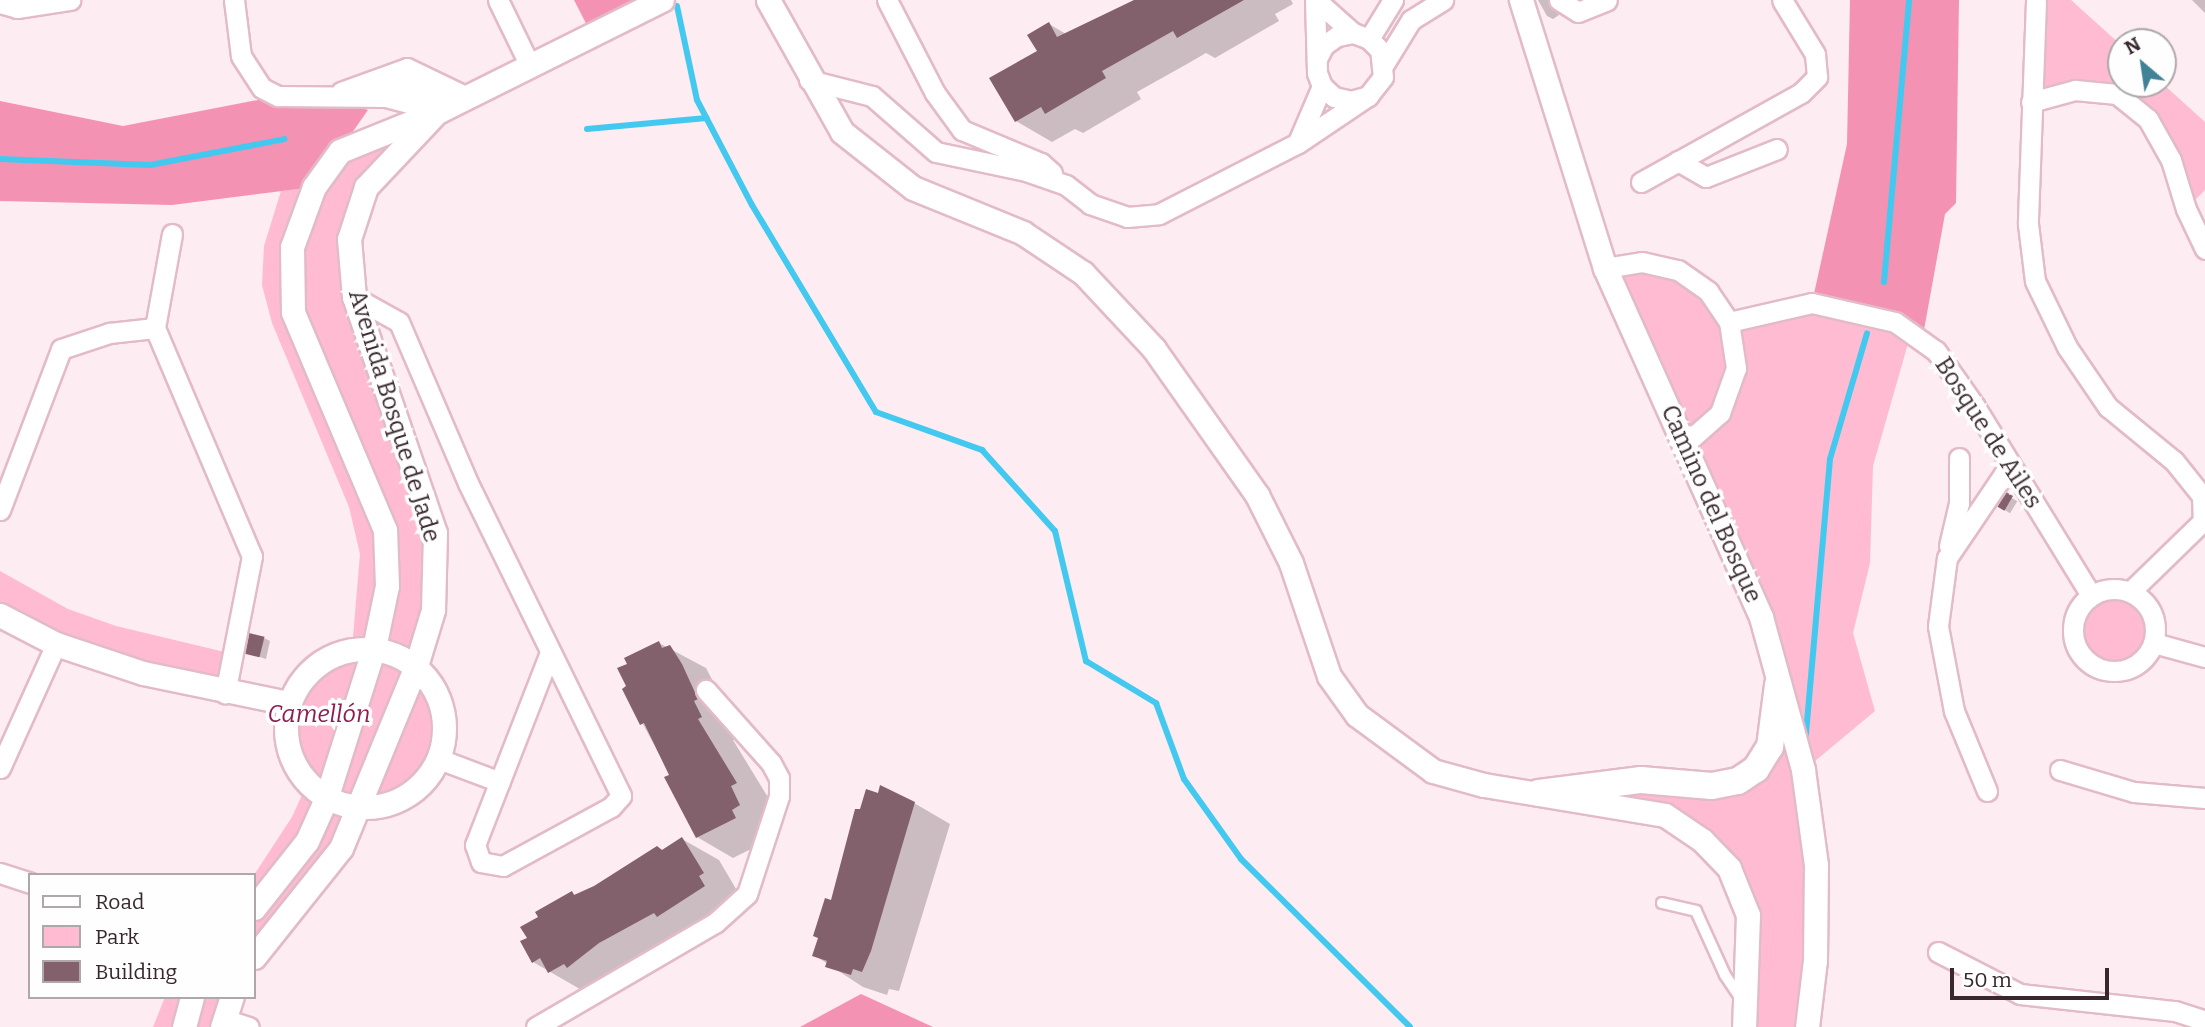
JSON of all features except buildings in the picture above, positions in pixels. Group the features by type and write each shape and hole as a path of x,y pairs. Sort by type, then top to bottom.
{"main road":[{"path":"1539,793 1641,780 1712,786 1738,781 1756,769 1770,747 1778,685"}],"street":[{"path":"11,4 70,0"},
{"path":"234,0 241,56 251,76 278,96 386,97 439,111"},
{"path":"498,0 530,66"},
{"name":"Avenida Bosque de Jade","path":"256,905 307,841 326,799 374,648 387,586 385,530 293,312 292,247 314,187 340,151 439,111 662,0"},
{"path":"768,0 809,80 842,132 913,188 1023,233 1083,273 1154,349 1257,495 1291,563 1329,676 1357,715 1433,771 1484,785 1665,816 1711,849 1729,868 1748,915 1744,1027"},
{"path":"887,0 935,93 962,130 1041,163 1090,204 1127,217 1159,214 1298,143 1368,96 1383,77 1384,64 1410,20 1443,0"},
{"path":"1298,143 1322,86 1317,59 1315,0"},
{"path":"1315,0 1361,36 1384,64"},
{"path":"1317,59 1324,45 1337,36 1361,36 1393,0"},
{"name":"Camino del Bosque","path":"1521,0 1605,268 1762,617 1778,685 1803,770 1816,865 1815,960 1807,1027"},
{"path":"1559,0 1578,12 1606,0"},
{"path":"1642,182 1801,93 1817,77 1815,54 1782,0"},
{"path":"2036,1 2028,224 2035,281 2067,347 2108,407 2174,461 2202,496 2203,521 2130,592"},
{"path":"327,97 407,68 467,97"},
{"path":"809,80 872,96 936,152 1026,171 1066,186"},
{"path":"1322,86 1334,97 1351,101 1368,96"},
{"path":"2031,102 2075,90 2117,93 2148,119 2171,160 2186,209 2205,249"},
{"name":"Avenida Bosque de Jade","path":"256,954 341,848 416,666 433,610 435,533 354,297 349,239 366,187 439,111"},
{"path":"1678,161 1706,177 1777,149"},
{"path":"172,234 155,328 252,556 225,693"},
{"path":"1605,268 1642,262 1678,270 1709,291 1729,322 1736,368 1720,413 1685,444"},
{"path":"354,297 398,322 468,483 621,796 611,807 503,866 481,862 475,845 550,653"},
{"name":"Bosque de Ailes","path":"1729,322 1812,303 1895,322 1936,351 2091,595"},
{"path":"0,510 61,349 108,332 155,328"},
{"path":"1959,458 1959,503 1947,558 1938,626 1954,711 1987,792"},
{"path":"1947,558 2010,465"},
{"path":"2110,589 2130,592 2147,604 2155,622 2154,643 2138,664 2113,672 2088,664 2074,642 2074,616 2091,595 2110,589"},
{"path":"0,615 56,644 143,673 225,693 288,703"},
{"path":"2154,643 2205,657"},
{"path":"0,768 56,644"},
{"path":"374,648 416,666 440,698 444,738 439,759 429,775 398,801 358,808 326,799 299,774 285,740 288,703 308,672 338,652 374,648"},
{"path":"536,1027 715,923 747,894 779,796 779,778 706,690"},
{"path":"439,759 500,782"},
{"path":"2060,770 2134,792 2205,798"},
{"path":"0,873 28,882"},
{"path":"1938,952 2020,994 2175,1012 2205,1021"},
{"path":"184,1027 191,999"},
{"path":"226,1014 249,1027"}],"lane":[{"path":"1662,903 1696,911 1725,975 1743,1001"}],"green space":[{"path":"2036,0 2071,0 2107,32 2107,95 2031,102"},
{"path":"2177,97 2205,122 2205,190 2186,209 2171,160 2120,98"},
{"name":"Camellón","path":"384,130 398,149 349,239 435,533 416,666 440,698 444,738 429,775 398,801 358,808 256,954 255,873 292,817 307,784 285,740 288,703 308,672 352,649 360,554 349,507 272,323 262,285 264,246 281,191 314,187"},
{"path":"1605,268 1678,270 1729,322 1812,303 1911,333 1873,466 1870,563 1853,633 1875,711 1803,771 1811,1027 1744,1027 1748,915 1702,840 1587,786 1756,769 1778,685"},
{"path":"0,571 68,609 116,626 233,654 225,693 143,673 0,606"},
{"path":"2114,589 2130,592 2143,601 2152,614 2155,630 2152,646 2143,659 2130,668 2114,671 2098,668 2085,659 2076,646 2073,630 2076,614 2085,601 2098,592"},
{"path":"164,999 231,999 222,1027 153,1027"}],"shaded area":[{"path":"574,0 662,0 592,35"},
{"path":"1850,0 1959,0 1956,203 1945,214 1922,341 1812,303 1847,144"},
{"path":"278,96 327,97 368,110 314,187 172,205 0,201 0,101 123,126"},
{"path":"861,994 933,1027 800,1027"}],"waterway":[{"path":"1884,282 1909,0"},
{"path":"677,6 697,100 752,205 876,412 982,450 1055,531 1086,661 1156,703 1184,779 1241,859 1410,1027"},
{"path":"587,129 706,118"},
{"path":"0,159 150,165 285,139"},
{"path":"1805,745 1830,459 1867,333"}]}
